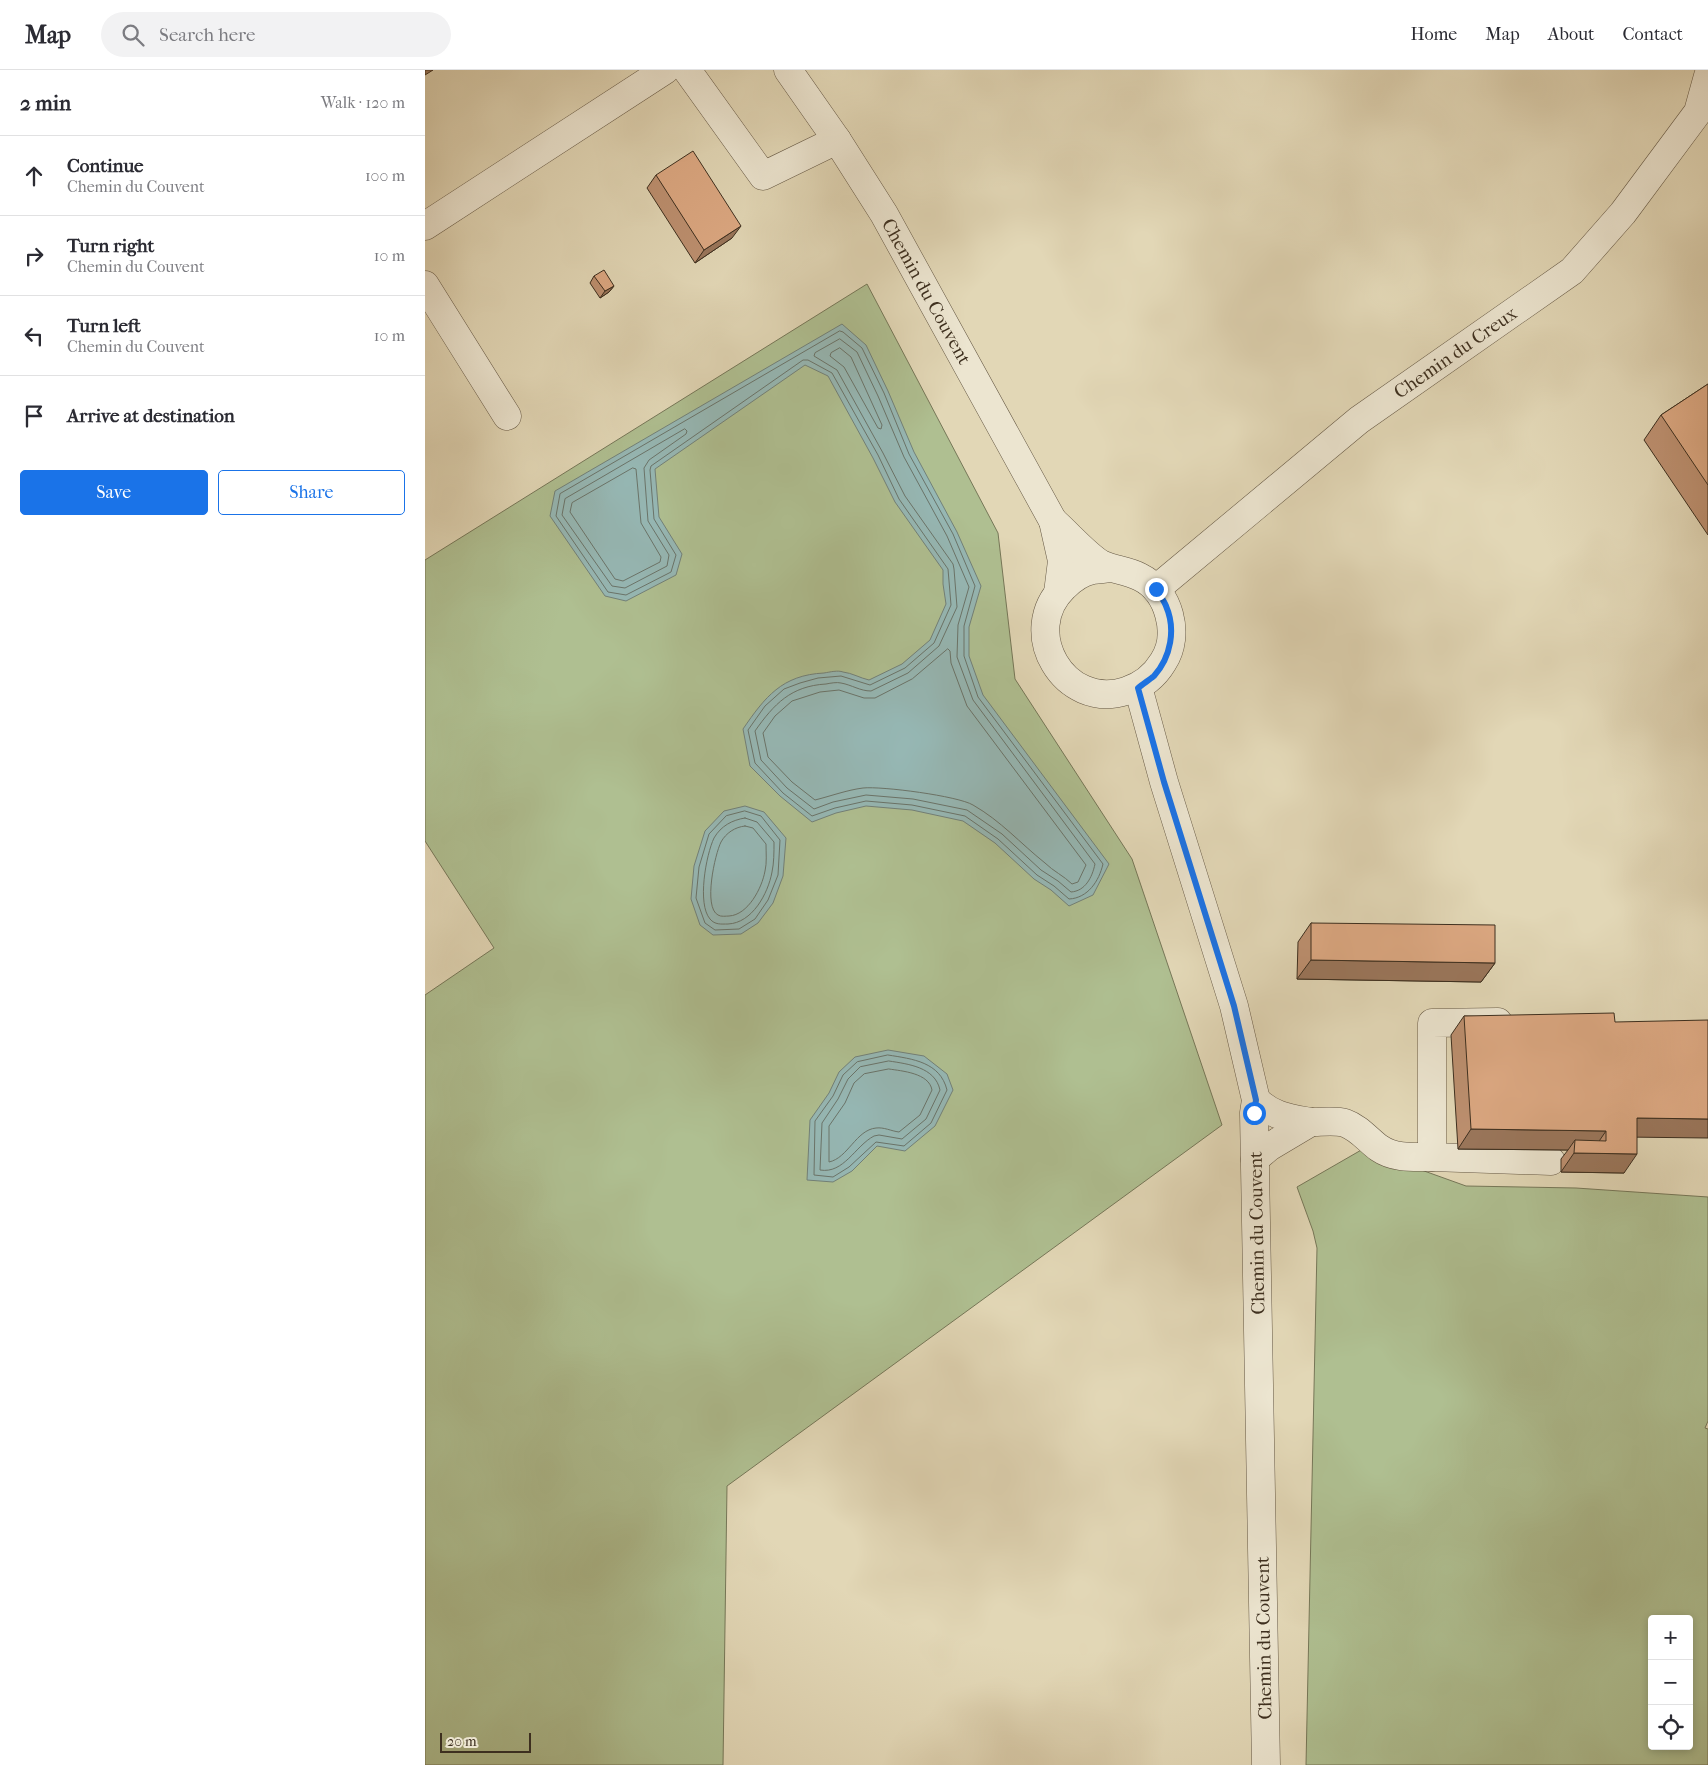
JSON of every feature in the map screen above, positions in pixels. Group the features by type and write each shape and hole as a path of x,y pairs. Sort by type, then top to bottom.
{"street":[{"path":"425,226 665,70"},
{"path":"687,70 763,176 837,140"},
{"name":"Chemin du Couvent","path":"788,70 837,140 884,214 1053,521 1062,561 1058,593"},
{"name":"Chemin du Creux","path":"1156,589 1359,420 1572,271 1623,213 1699,112 1708,76"},
{"path":"425,285 507,416"},
{"name":"Chemin du Couvent","path":"1053,521 1101,564 1128,571 1143,578 1156,589 1166,606 1171,624 1171,643 1165,660 1153,676 1138,688 1117,694 1096,693 1076,686 1060,672 1049,654 1045,633 1048,612 1058,593 1073,579 1091,570 1111,568"},
{"name":"Chemin du Couvent","path":"1138,688 1164,782 1234,1006 1256,1100 1254,1113 1265,1765"},
{"path":"1432,1157 1432,1023 1527,1022"},
{"path":"1256,1100 1267,1110 1290,1118 1311,1122 1344,1123 1363,1134 1380,1149 1401,1157 1551,1161"},
{"path":"1255,1159 1269,1147 1311,1122"}],"green space":[{"path":"867,284 998,533 1015,679 1132,859 1222,1125 727,1486 723,1765 425,1765 425,995 494,948 425,841 425,560"},
{"path":"1363,1149 1466,1186 1576,1188 1708,1197 1708,1421 1705,1428 1708,1429 1708,1765 1306,1765 1317,1248 1297,1187"}],"water":[{"path":"842,324 866,345 914,452 957,532 981,586 969,627 969,656 983,695 1109,864 1093,895 1069,906 1051,890 1034,879 995,843 963,821 912,810 866,806 836,813 812,822 780,796 750,766 743,729 759,707 776,690 797,678 834,671 869,680 902,664 930,640 946,604 943,570 895,502 828,376 805,365 655,469 659,517 682,554 676,575 626,601 605,596 550,516 555,491"},
{"path":"745,806 764,812 786,838 783,876 773,903 758,923 741,934 713,935 700,925 691,899 694,866 705,831 724,811"},
{"path":"888,1050 924,1056 947,1074 953,1090 935,1126 905,1151 877,1146 852,1171 833,1182 807,1180 810,1120 829,1093 839,1072 855,1057"}],"building":[{"path":"693,151 741,226 704,250 656,175"},
{"path":"604,270 614,286 605,291 594,276"},
{"path":"1708,384 1708,485 1661,415"},
{"path":"1311,923 1495,925 1495,963 1311,960"},
{"path":"1614,1013 1615,1022 1708,1020 1708,1119 1637,1118 1637,1154 1574,1153 1575,1140 1606,1141 1606,1131 1471,1129 1464,1016"}],"route":[{"path":"1156,589 1166,606 1171,624 1171,643 1165,660 1153,676 1138,688 1164,782 1234,1006 1256,1100 1254,1113"}]}
